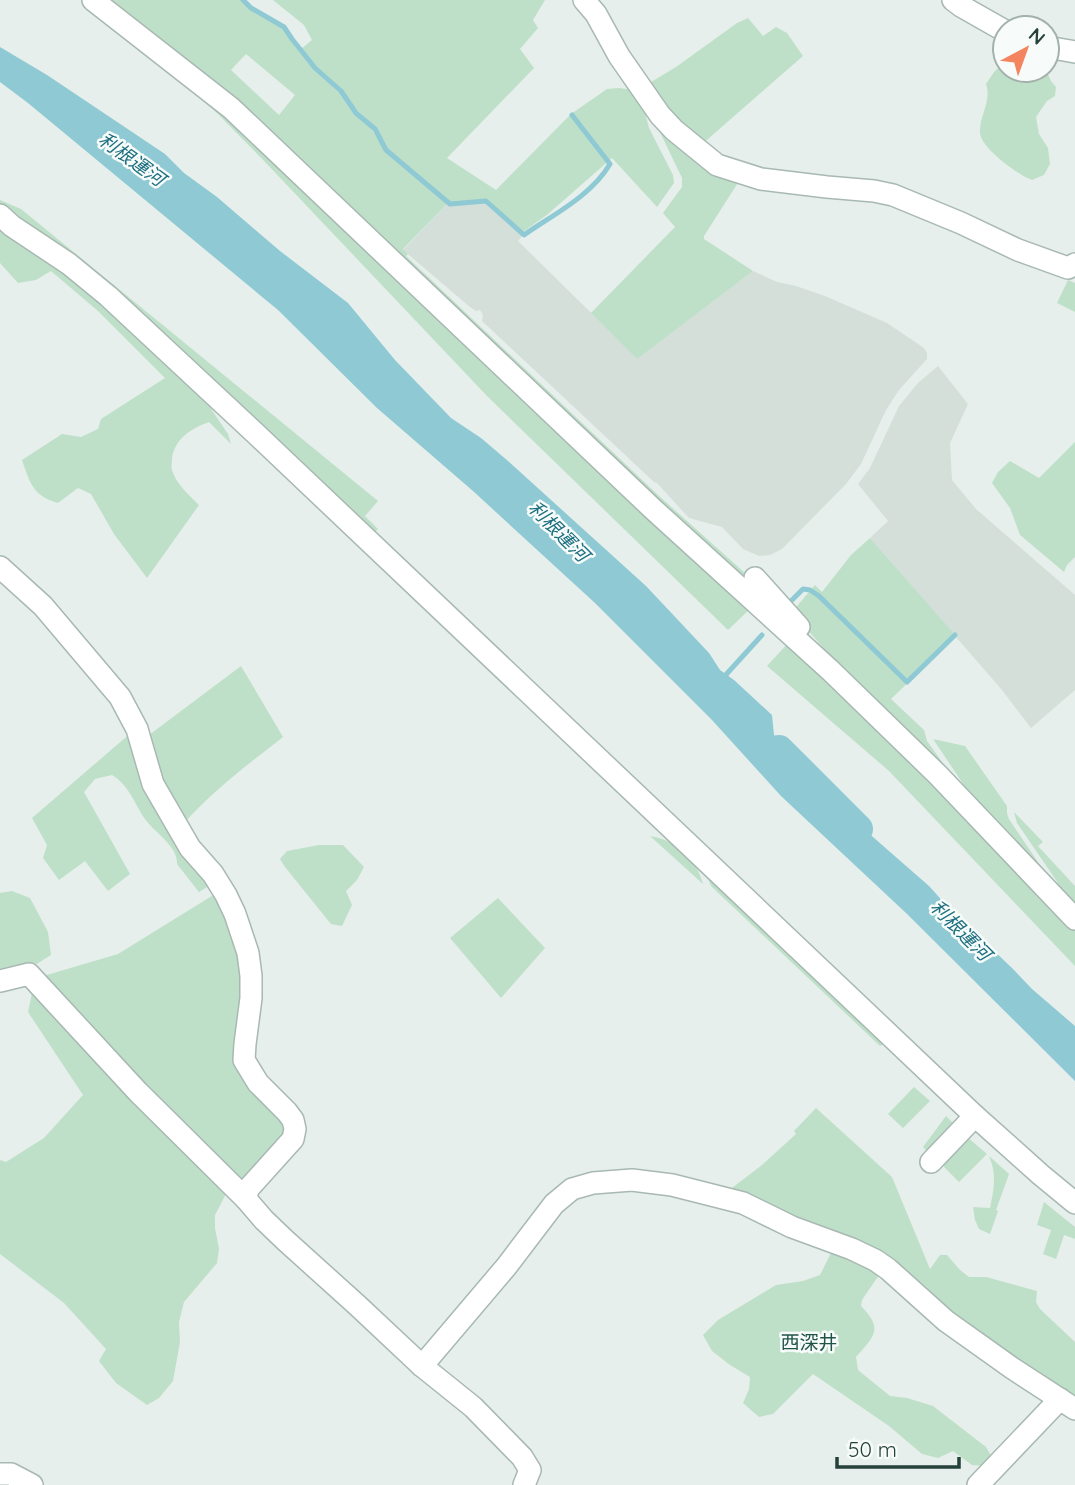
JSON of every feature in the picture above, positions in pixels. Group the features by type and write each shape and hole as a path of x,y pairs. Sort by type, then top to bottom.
{"street":[{"path":"93,0 231,108 624,481 831,671 938,775 1075,919"},
{"path":"584,0 596,14 619,55 660,115 682,137 718,165 761,178 893,195 1018,250 1068,268 1075,264"},
{"path":"953,0 991,23"},
{"path":"0,215 69,264 108,296 975,1116 1075,1203"},
{"path":"0,568 43,606 120,697 137,729 153,784 180,833 213,874 235,914 248,953 251,976 244,1060 258,1083 287,1112 295,1129 293,1139 247,1189 246,1199"},
{"path":"755,578 823,656 831,671"},
{"path":"0,981 29,974 138,1092 271,1227 422,1366 473,1407 522,1457 530,1470 524,1485"},
{"path":"931,1161 975,1116"},
{"path":"422,1366 506,1267 554,1204 572,1189 593,1183 632,1180 672,1185 743,1203 792,1227 875,1260 946,1321 1068,1404 978,1485"},
{"path":"0,1474 11,1474 32,1485"}],"shaded area":[{"path":"485,202 523,235 518,241 637,358 753,271 777,282 825,296 887,323 924,348 927,359 899,390 886,410 861,464 846,484 782,549 770,555 759,556 743,549 722,527 689,518 657,483 482,321 480,310 476,311 470,307 403,250 447,204 454,206"},
{"path":"938,366 968,404 950,443 952,480 976,509 1075,595 1075,690 1031,728 1002,690 870,538 888,521 858,484 870,468 899,406 918,383"}],"green space":[{"path":"110,0 241,0 249,8 279,25 315,71 341,94 355,114 369,125 387,154 447,204 403,249 408,254 406,256 658,495 746,574 806,640","holes":["246,54 295,95 279,115 231,70"]},
{"path":"273,0 545,0 533,20 538,28 520,49 534,68 447,158 496,190 571,114 607,89 619,88 635,90 641,97 649,128 673,175 674,183 657,207 612,158 548,214 523,232 487,199 450,202 388,150 376,128 301,49 312,40 304,25"},
{"path":"748,18 763,36 776,27 787,33 803,56 700,146 646,85"},
{"path":"138,43 225,111 752,607 728,630 488,397 218,114"},
{"path":"991,76 991,84 1054,84 1056,87 1055,96 1047,101 1036,117 1039,134 1048,148 1050,164 1044,175 1032,180 1018,173 993,153 982,139 980,133 987,96 986,84"},
{"path":"657,126 741,178 704,239 753,271 637,359 591,313 675,227 663,213 682,187 682,178"},
{"path":"0,200 21,209 378,501 365,516 378,529 371,536 0,208"},
{"path":"0,224 101,297 201,394 228,434 231,444 209,422 190,431 176,446 172,459 174,475 199,505 147,578 114,534 91,494 78,488 58,503 43,497 34,488 22,460 62,434 81,437 98,429 101,419 165,378 98,311 51,271 36,280 18,283 0,263"},
{"path":"1068,280 1075,283 1075,312 1057,303"},
{"path":"1075,442 1075,557 1064,572 1020,535 1010,508 992,483 998,472 1010,461 1039,478"},
{"path":"870,538 956,636 891,699 924,730 927,741 958,784 833,659 792,612 815,585 822,592 851,555"},
{"path":"789,642 866,715 1075,928 1075,966 889,771 767,666"},
{"path":"241,666 283,737 219,789 184,823 153,770 145,738"},
{"path":"132,732 210,882 199,892 177,864 174,851 145,819 123,784 112,775 95,779 84,792 130,874 108,891 85,861 59,880 43,858 47,845 32,818"},
{"path":"933,739 965,746 1007,806 1009,819 1054,886 976,803"},
{"path":"1014,812 1043,842 1038,846 1075,886 1075,909 1017,823"},
{"path":"650,836 669,842 684,852 696,867 703,884"},
{"path":"319,845 343,845 364,867 357,880 346,891 352,905 342,926 331,924 280,859 287,851"},
{"path":"702,863 889,1041 880,1046 711,886"},
{"path":"12,891 30,898 48,932 51,955 35,965 0,971 0,893"},
{"path":"215,894 244,954 239,1044 290,1134 240,1187 40,977 118,954"},
{"path":"498,898 545,948 501,998 450,938"},
{"path":"33,988 228,1190 215,1215 219,1249 217,1263 184,1302 179,1322 180,1342 173,1381 159,1398 147,1405 116,1383 99,1361 106,1349 64,1303 0,1254 0,1160 6,1162 44,1138 83,1095 28,1012"},
{"path":"914,1087 930,1101 903,1128 888,1114"},
{"path":"816,1108 892,1177 930,1269 940,1255 947,1255 969,1277 986,1277 1037,1291 1036,1302 1040,1309 1075,1342 1075,1403 946,1315 926,1286 923,1296 724,1194 796,1134 794,1131"},
{"path":"946,1116 957,1127 927,1151 923,1147"},
{"path":"966,1136 987,1154 959,1182 944,1167 944,1160"},
{"path":"989,1156 1009,1174 990,1234 979,1229 973,1207 990,1208 994,1175"},
{"path":"1044,1202 1075,1227 1075,1239 1064,1235 1056,1259 1043,1254 1051,1230 1037,1225"},
{"path":"834,1247 879,1275 862,1300 861,1306 872,1321 874,1332 856,1357 858,1370 890,1396 933,1406 986,1447 992,1457 985,1466 972,1465 953,1451 938,1458 922,1454 889,1426 813,1374 773,1414 759,1417 743,1403 749,1389 750,1377 712,1351 703,1335 718,1320 776,1285 820,1275"}],"water":[{"path":"0,47 165,154 184,173 348,303 395,360 451,418 481,438 508,461 646,586 709,653 720,670 772,715 774,735 798,761 810,782 929,886 1032,989 1075,1026 1075,1081 906,913 781,796 712,720 595,603 473,491 377,408 278,310 0,82"}],"waterway":[{"path":"243,0 251,8 284,27 315,68 341,91 356,113 375,129 386,150 450,204 486,201 524,235 593,186 610,164 572,115"},
{"path":"787,605 803,589 810,590 907,682 955,635"},
{"path":"722,679 762,635"},
{"name":"利根運河","path":"779,750 858,829"}],"district":[{"name":"西深井","path":"809,1342"}]}
